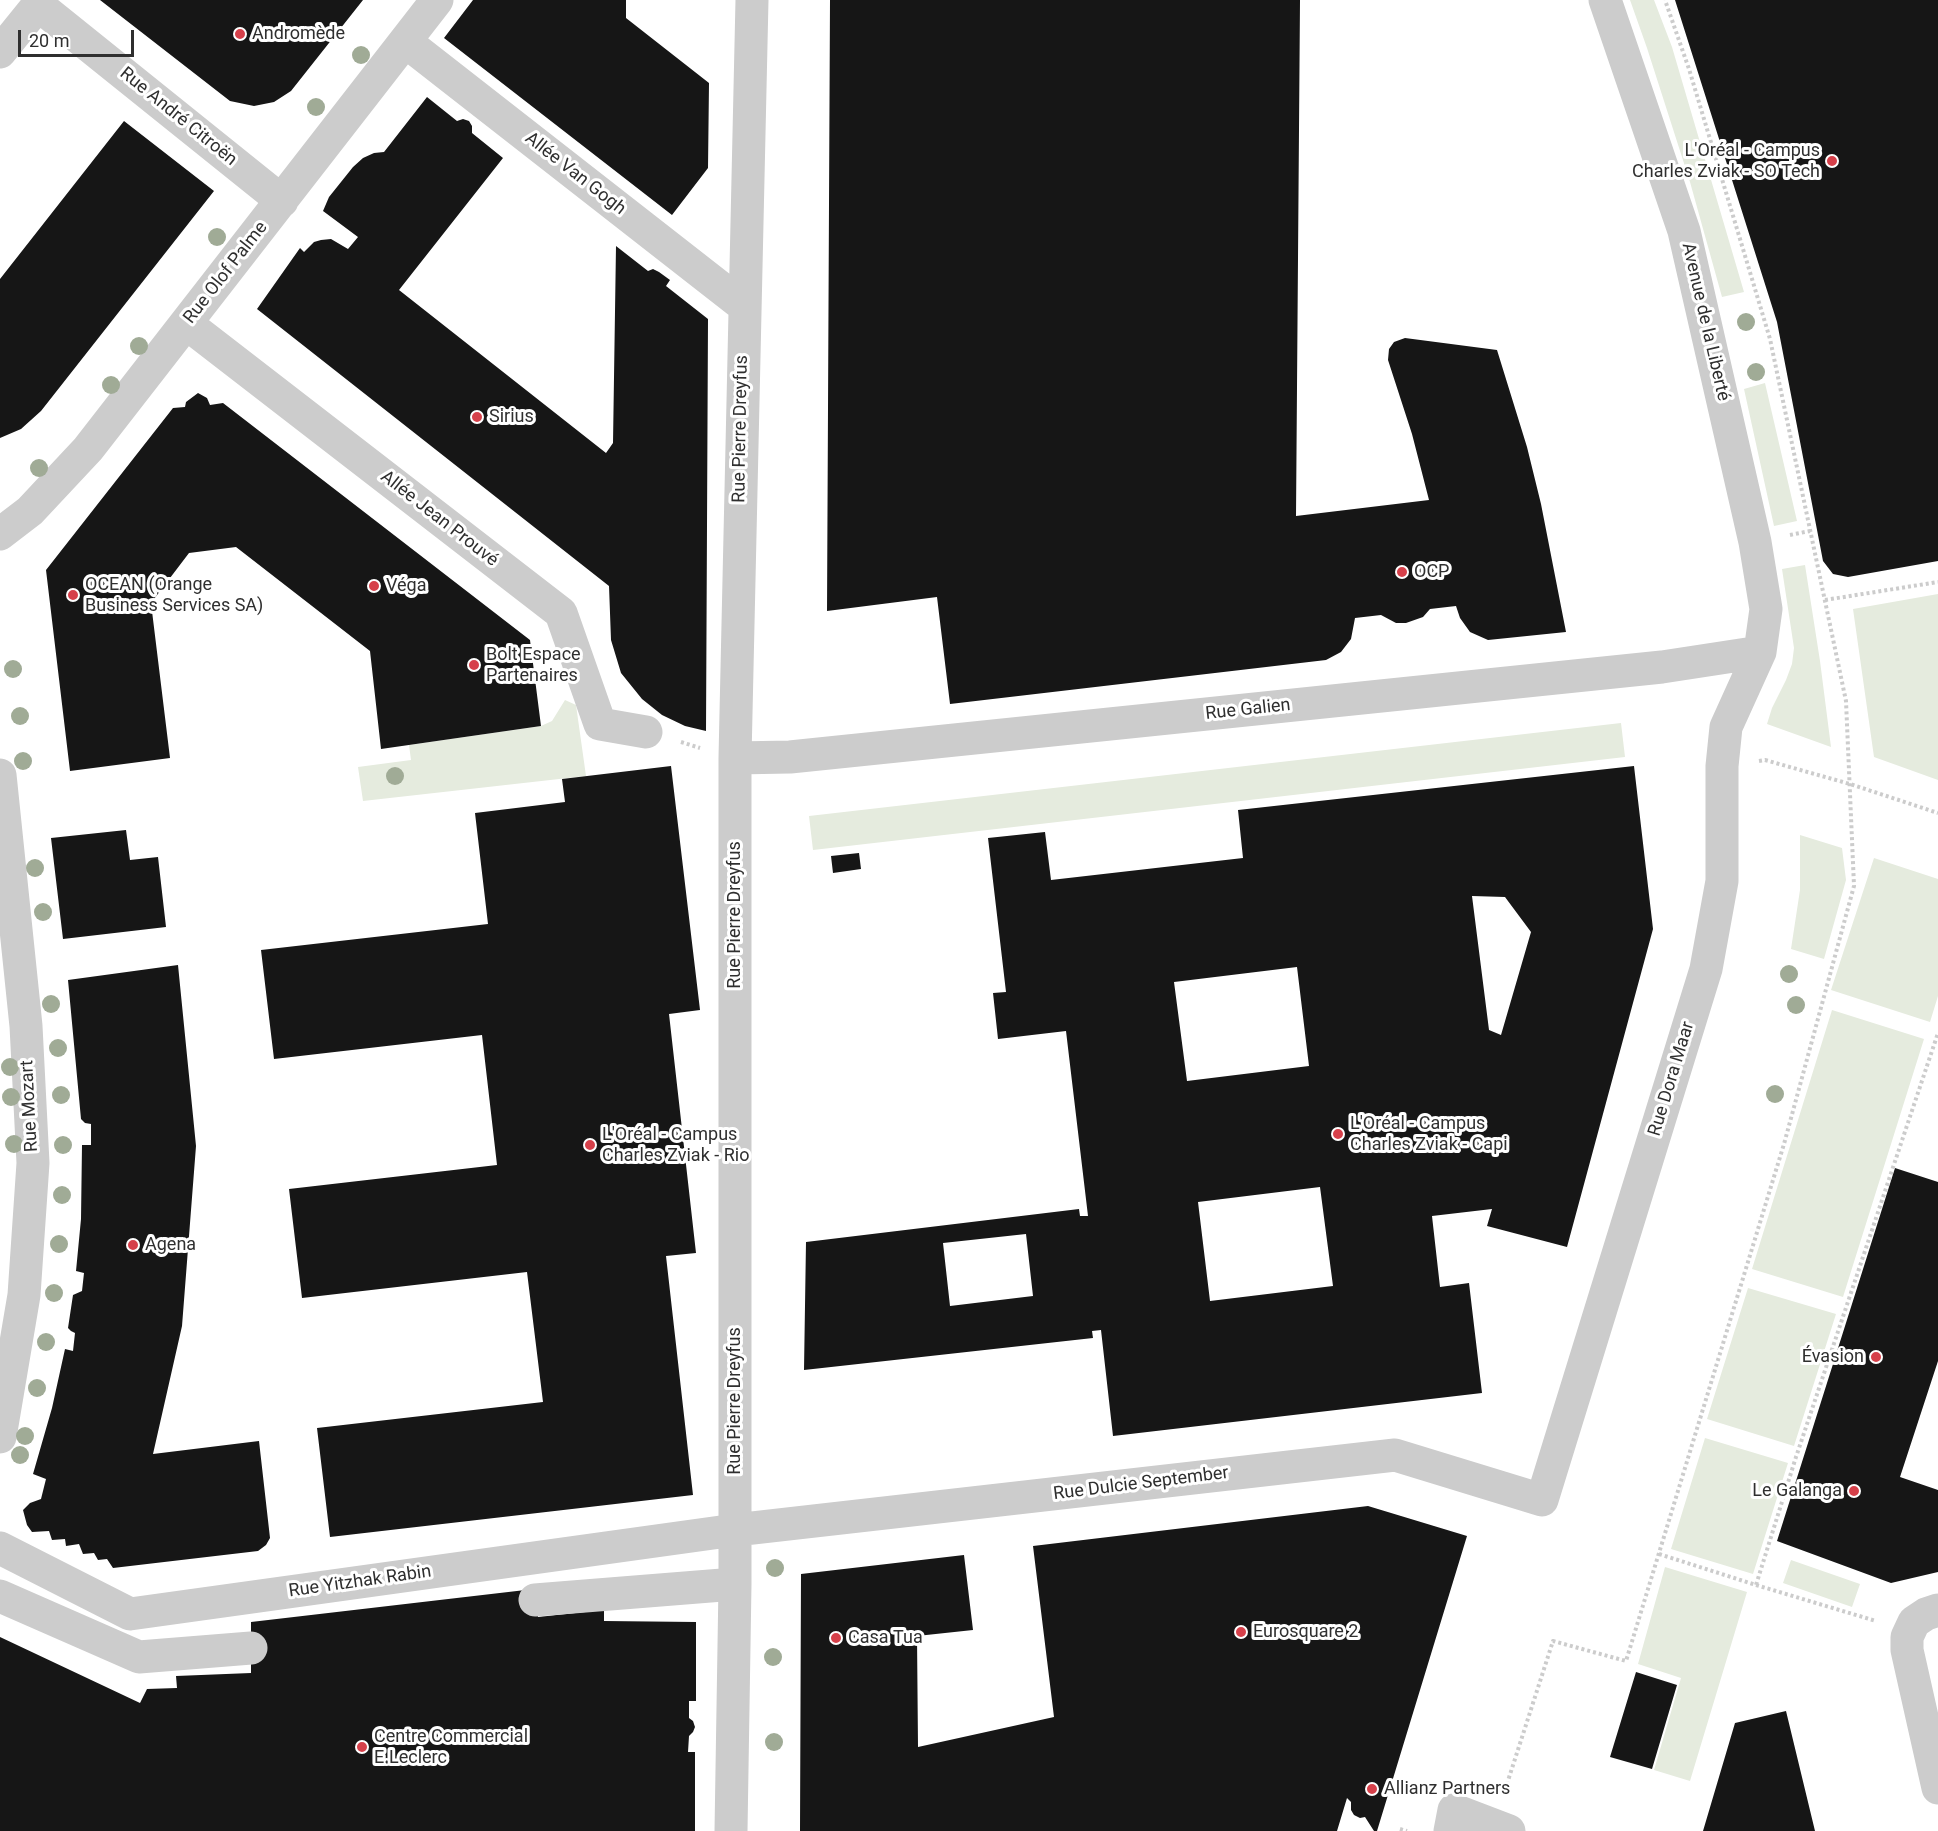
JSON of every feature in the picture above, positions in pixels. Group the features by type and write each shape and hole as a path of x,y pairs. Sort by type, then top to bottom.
{"street":[{"name":"Rue Olof Palme","path":"0,534 30,511 88,449 437,0"},
{"name":"Rue Pierre Dreyfus","path":"731,1831 735,1584 735,758 752,0"},
{"name":"Avenue de la Liberté","path":"1605,0 1684,231 1755,542 1766,609 1760,652"},
{"name":"Rue André Citroën","path":"0,52 40,2 282,201"},
{"name":"Allée Van Gogh","path":"406,42 744,306"},
{"name":"Allée Jean Prouvé","path":"187,324 561,613 600,724 646,732"},
{"name":"Rue Galien","path":"735,758 826,754 1662,667 1760,652"},
{"name":"Rue Dora Maar","path":"1542,1500 1706,969 1722,881 1722,766 1726,727 1760,652"},
{"name":"Rue Mozart","path":"0,774 26,1026 33,1162 24,1295 0,1437"},
{"name":"Rue Dulcie September","path":"735,1530 1395,1455 1542,1500"},
{"name":"Rue Yitzhak Rabin","path":"0,1548 130,1614 735,1530"},
{"path":"536,1600 735,1584"},
{"path":"0,1596 139,1657 251,1648"},
{"path":"1920,1627 1938,1788"},
{"path":"1452,1820 1509,1831"}],"path":[{"path":"1825,600 1938,582"},
{"path":"646,732 735,758"},
{"path":"1722,766 1765,760 1850,784 1938,813"},
{"path":"1756,1585 1803,1436 1938,1033"},
{"path":"1659,1554 1876,1621 1880,1650 1920,1627"},
{"path":"1400,1828 1407,1831"}],"shaded area":[{"path":"1630,0 1654,0 1672,47 1744,292 1722,297 1690,182"},
{"path":"1765,383 1797,521 1774,526 1744,389"},
{"path":"1805,565 1831,747 1767,724 1792,664 1794,648 1782,569"},
{"path":"1938,594 1938,780 1874,757 1853,609"},
{"path":"565,700 576,705 586,776 363,801 358,767 411,760 409,745 541,726 552,721"},
{"path":"1621,723 1625,757 813,850 809,816"},
{"path":"1800,835 1842,848 1846,880 1824,959 1791,949 1800,890"},
{"path":"1874,858 1938,879 1938,996 1930,1022 1831,990"},
{"path":"1832,1010 1924,1039 1843,1297 1752,1269"},
{"path":"1748,1288 1836,1314 1794,1446 1707,1419"},
{"path":"1705,1438 1788,1463 1753,1574 1671,1549"},
{"path":"1791,1560 1860,1584 1852,1607 1783,1583"},
{"path":"1665,1567 1747,1592 1690,1781 1654,1770 1681,1678 1638,1664"}],"building":[{"name":"Andromède","path":"100,0 363,0 291,91 274,102 254,106 230,101"},
{"path":"473,0 626,0 626,18 709,83 708,168 672,215 444,38"},
{"path":"830,0 1300,0 1296,516 1429,500 1412,434 1388,360 1389,349 1394,342 1405,338 1497,350 1527,447 1541,504 1566,632 1488,640 1470,632 1460,618 1456,606 1430,609 1423,617 1406,623 1396,623 1381,615 1355,618 1351,639 1341,652 1326,660 950,704 937,597 827,611"},
{"name":"L'Oréal - Campus Charles Zviak - SO Tech","path":"1675,0 1938,0 1938,561 1848,577 1833,574 1823,561 1777,322"},
{"name":"Sirius","path":"427,97 457,121 463,119 469,121 472,133 503,158 399,290 606,453 613,443 616,246 648,271 653,269 670,280 666,286 708,319 706,731 685,726 662,715 642,699 621,673 611,640 609,586 257,309 300,248 304,252 314,242 331,239 348,249 358,237 323,211 329,197 363,158 384,152"},
{"path":"124,121 214,191 41,411 21,429 0,438 0,279"},
{"name":"Véga","path":"198,393 207,398 210,405 223,403 530,640 541,726 381,749 370,651 236,547 189,553 151,603 170,758 70,771 46,570 173,408 185,407 186,402"},
{"name":"L'Oréal - Campus Charles Zviak - Rio","path":"671,766 700,1010 669,1014 696,1253 666,1256 693,1495 330,1537 317,1428 543,1402 527,1272 302,1298 289,1189 497,1165 482,1035 274,1059 261,950 488,924 475,813 565,802 562,779"},
{"name":"L'Oréal - Campus Charles Zviak - Capi","path":"1634,766 1653,929 1567,1247 1487,1226 1492,1209 1432,1216 1440,1287 1469,1283 1482,1393 1113,1436 1101,1330 1092,1331 1093,1338 804,1370 806,1242 1079,1209 1080,1216 1088,1216 1066,1031 998,1039 993,993 1006,992 988,838 1045,832 1051,880 1243,858 1238,810","holes":["1472,896 1505,897 1531,932 1501,1035 1489,1030","1297,967 1309,1066 1187,1081 1174,982","1320,1187 1333,1286 1210,1301 1198,1202","1026,1234 1033,1296 950,1306 943,1243"]},
{"path":"126,830 130,860 158,857 166,927 63,939 51,838"},
{"path":"859,853 861,869 833,873 831,856"},
{"name":"Agena","path":"178,965 196,1146 182,1326 153,1454 259,1441 270,1538 266,1545 258,1551 113,1568 107,1559 98,1560 94,1553 83,1554 79,1544 66,1546 65,1539 52,1540 49,1531 32,1532 27,1525 23,1510 30,1503 41,1499 46,1479 33,1474 52,1408 65,1349 73,1351 75,1333 68,1328 73,1295 82,1291 84,1273 76,1271 81,1219 82,1145 91,1145 91,1124 81,1119 68,980"},
{"path":"1895,1168 1938,1182 1938,1361 1900,1477 1938,1490 1938,1572 1891,1583 1777,1541"},
{"path":"1368,1506 1467,1536 1377,1831 1374,1831 1365,1817 1360,1818 1354,1815 1351,1802 1347,1798 1337,1831 800,1831 801,1574 964,1555 973,1630 917,1636 918,1747 1054,1717 1033,1546"},
{"name":"Centre Commercial E.Leclerc","path":"534,1589 538,1617 604,1610 604,1621 696,1622 696,1701 689,1701 689,1718 695,1727 689,1736 688,1752 695,1752 695,1831 0,1831 0,1637 140,1703 147,1689 177,1688 176,1676 251,1673 251,1622"},
{"path":"1636,1672 1677,1685 1652,1769 1610,1757"},
{"path":"1786,1711 1815,1831 1703,1831 1735,1723"}],"place":[{"name":"Andromède","path":"240,34"},
{"name":"L'Oréal - Campus Charles Zviak - SO Tech","path":"1832,161"},
{"name":"Sirius","path":"477,417"},
{"name":"OCP","path":"1402,572"},
{"name":"Véga","path":"374,586"},
{"name":"OCEAN (Orange Business Services SA)","path":"73,595"},
{"name":"Bolt Espace Partenaires","path":"474,665"},
{"name":"L'Oréal - Campus Charles Zviak - Capi","path":"1338,1134"},
{"name":"L'Oréal - Campus Charles Zviak - Rio","path":"590,1145"},
{"name":"Agena","path":"133,1245"},
{"name":"Évasion","path":"1876,1357"},
{"name":"Le Galanga","path":"1854,1491"},
{"name":"Eurosquare 2","path":"1241,1632"},
{"name":"Casa Tua","path":"836,1638"},
{"name":"Centre Commercial E.Leclerc","path":"362,1747"},
{"name":"Allianz Partners","path":"1372,1789"}]}
